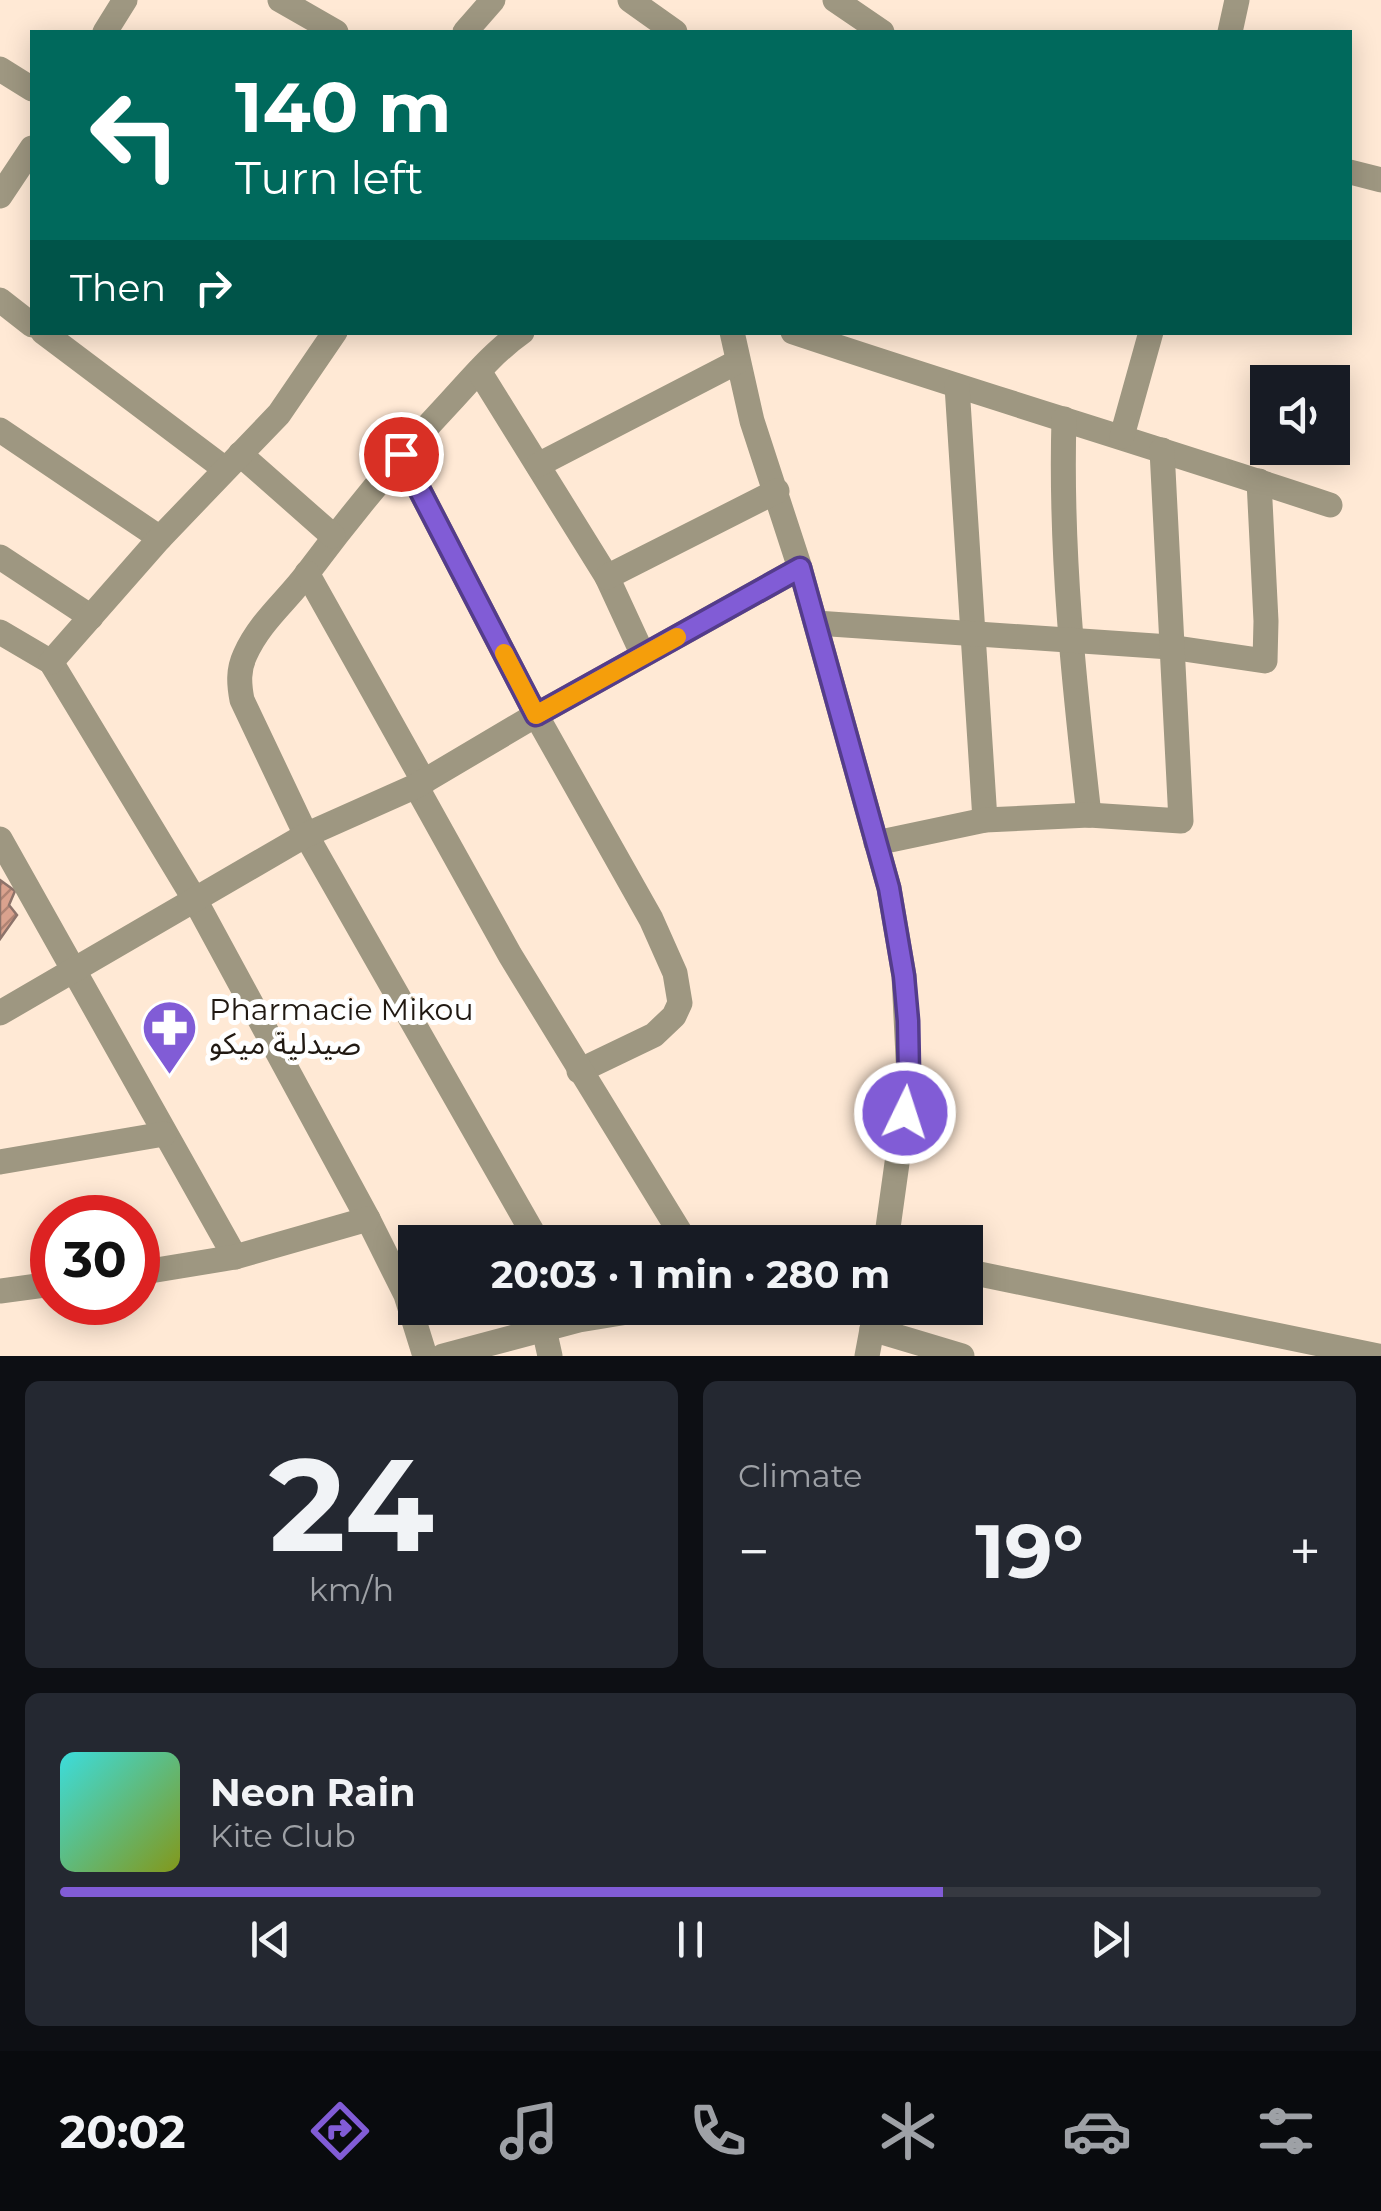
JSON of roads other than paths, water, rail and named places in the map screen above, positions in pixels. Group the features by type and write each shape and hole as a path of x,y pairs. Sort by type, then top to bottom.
{"street":[{"path":"106,30 125,0"},
{"path":"280,0 332,30"},
{"path":"467,30 493,0"},
{"path":"630,0 672,30"},
{"path":"835,0 879,30"},
{"path":"1230,30 1237,0"},
{"path":"0,69 30,88"},
{"path":"0,196 30,151"},
{"path":"1352,173 1381,180"},
{"path":"0,300 30,322"},
{"path":"47,335 233,461 333,536"},
{"path":"51,662 160,538 279,414 333,335"},
{"path":"519,335 401,454 333,536 308,573 263,624 243,658 239,680 242,700 306,835 528,1225"},
{"path":"732,335 752,420 800,568 889,888 904,976 909,1077 888,1225"},
{"path":"803,335 1330,505"},
{"path":"1122,436 1150,335"},
{"path":"538,465 737,362"},
{"path":"479,371 607,576 643,655"},
{"path":"957,386 984,820"},
{"path":"1064,419 1062,495 1070,640 1089,815"},
{"path":"0,430 160,538"},
{"path":"876,843 984,820 1089,815 1180,821 1162,450"},
{"path":"401,454 536,715 651,918 680,990 680,1003 665,1027 579,1071"},
{"path":"816,623 1170,646 1265,662 1259,482"},
{"path":"607,576 776,490"},
{"path":"0,557 91,617"},
{"path":"0,1013 306,835 420,784 800,568"},
{"path":"308,573 510,955 675,1225"},
{"path":"0,632 51,662 195,900 368,1219 406,1295 425,1356"},
{"path":"0,839 235,1257"},
{"path":"0,1162 164,1134"},
{"path":"160,1269 235,1257 368,1219"},
{"path":"983,1276 1378,1356"},
{"path":"0,1291 30,1287"},
{"path":"443,1356 553,1325"},
{"path":"867,1356 873,1325"},
{"path":"890,1325 962,1356"},
{"path":"544,1329 550,1356"}],"place":[{"name":"Pharmacie Mikou صيدلية ميكو","path":"170,1076"}]}
